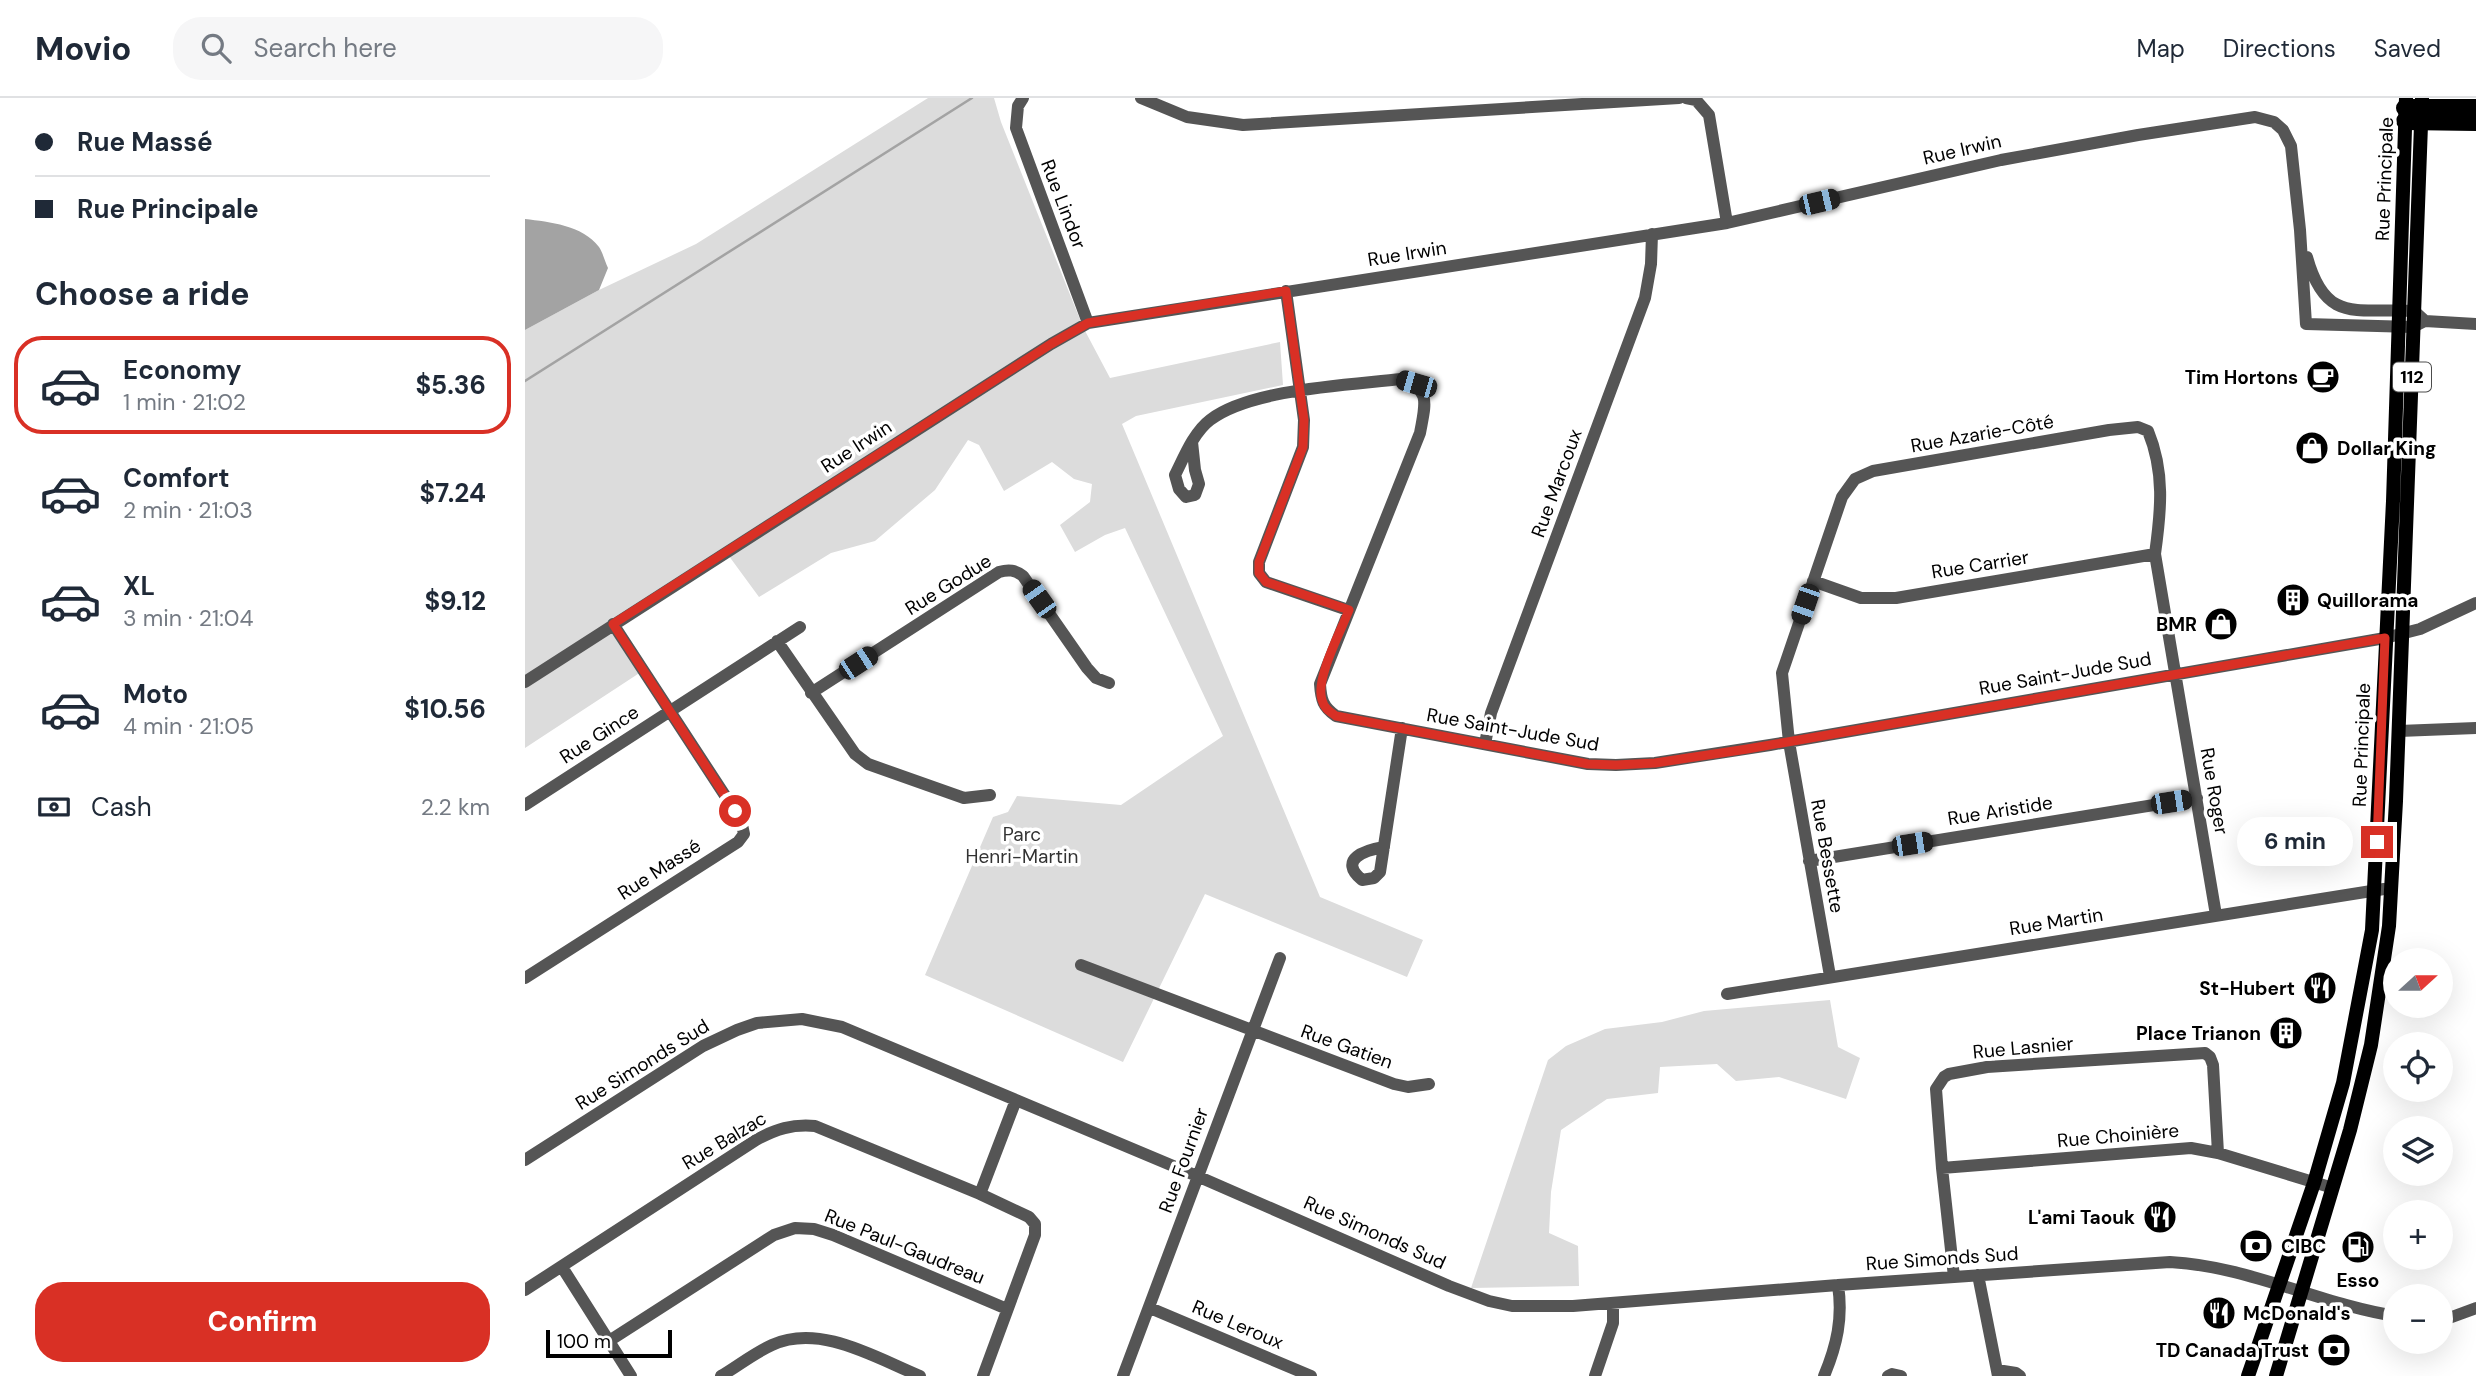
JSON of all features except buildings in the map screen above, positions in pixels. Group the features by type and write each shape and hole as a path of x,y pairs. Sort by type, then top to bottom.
{"highway":[{"path":"2467,98 2476,101"},
{"path":"2413,109 2476,108"},
{"path":"2413,109 2476,122"}],"main road":[{"name":"Rue Principale","path":"2276,1376 2333,1188 2371,1045 2389,926 2399,731 2413,109"},
{"name":"Rue Principale","path":"2248,1376 2314,1183 2346,1073 2372,930 2393,500 2410,319"}],"street":[{"name":"Rue Lindor","path":"1023,98 1018,106 1016,128 1088,323"},
{"path":"1141,98 1187,117 1243,125 1679,98"},
{"path":"1686,98 1696,100 1709,116 1727,223"},
{"name":"Rue Irwin","path":"525,682 1051,344 1088,323 1727,223 2001,160 2255,117 2274,122 2284,130 2291,146 2306,324 2410,319"},
{"name":"Rue Irwin","path":"2300,230 2312,274 2322,293 2338,307 2410,319"},
{"name":"Rue Marcoux","path":"1485,744 1491,713 1645,298 1651,264 1652,234"},
{"path":"1286,291 1304,420 1303,447 1259,562 1259,573 1266,582 1349,610"},
{"path":"2410,319 2476,324"},
{"name":"Rue Saint-Jude Sud","path":"1192,442 1209,421 1238,405 1299,391 1401,379 1416,384 1424,395 1420,432 1321,684 1321,698 1325,708 1336,716 1588,764 1655,763 1789,742 2385,638 2420,629 2476,603"},
{"name":"Rue Azarie-Côté","path":"1789,742 1782,673 1842,497 1855,479 1873,471 2129,428 2139,427 2148,431 2153,444 2162,501 2155,554 2176,673"},
{"name":"Rue Carrier","path":"1813,581 1861,598 1896,598 2155,554"},
{"name":"Rue Godue","path":"811,693 1006,569 1016,570 1023,576 1087,667 1096,678 1109,683"},
{"name":"Rue Massé","path":"525,978 738,842 744,834 741,820 613,624"},
{"name":"Rue Gince","path":"525,805 800,627"},
{"path":"778,641 855,754 868,764 964,798 990,794"},
{"name":"Rue Roger","path":"2176,673 2216,915"},
{"path":"1384,847 1402,728"},
{"path":"2399,731 2476,728"},
{"name":"Rue Bessette","path":"1789,742 1830,976"},
{"name":"Rue Aristide","path":"1809,861 2197,798"},
{"name":"Rue Martin","path":"1727,994 2391,889"},
{"name":"Rue Fournier","path":"1123,1376 1280,958"},
{"name":"Rue Gatien","path":"1081,965 1395,1084 1408,1087 1429,1084"},
{"name":"Rue Simonds Sud","path":"525,1160 703,1046 737,1030 776,1020 802,1019 842,1027 1489,1301 1522,1307 1613,1303 2170,1262 2214,1266 2383,1315"},
{"name":"Rue Lasnier","path":"1954,1277 1942,1168 1937,1089 1949,1074 1987,1067 2204,1053 2210,1057 2213,1065 2218,1153"},
{"path":"981,1194 1016,1100"},
{"name":"Rue Balzac","path":"525,1290 756,1140 784,1127 799,1125 814,1126 981,1194 1029,1217 1035,1224 1035,1235 1007,1309"},
{"name":"Rue Choinière","path":"1942,1168 2191,1148 2218,1153 2333,1188"},
{"name":"Rue Paul-Gaudreau","path":"609,1341 759,1243 795,1228 814,1229 833,1235 1007,1309"},
{"path":"562,1266 631,1376"},
{"path":"1977,1275 1997,1373 2016,1373 2020,1376"},
{"path":"1824,1376 1837,1334 1841,1309 1838,1285"},
{"path":"1595,1376 1613,1323 1613,1303"},
{"name":"Rue Leroux","path":"1150,1308 1311,1376"},
{"path":"2453,1317 2476,1308"},
{"path":"983,1376 1007,1309"},
{"path":"722,1376 772,1345 797,1337 835,1341 920,1376"},
{"path":"1888,1376 1901,1376"}],"green space":[{"name":"Parc Henri-Martin","path":"928,98 994,98 1001,122 1083,327 1110,378 1280,342 1283,385 1136,416 1122,424 1320,897 1423,940 1407,977 1205,894 1123,1062 925,975 993,817 1008,812 1017,796 1121,805 1223,736 1125,528 1105,535 1075,552 1060,525 1090,502 1092,484 1074,479 1052,462 1004,491 979,445 968,440 935,490 875,541 831,553 759,597 726,552 614,624 644,670 525,748 525,330 599,290 696,244"},
{"path":"1830,1000 1838,1047 1860,1058 1846,1099 1779,1077 1736,1081 1717,1064 1660,1067 1658,1093 1607,1099 1561,1130 1551,1192 1549,1233 1578,1246 1579,1286 1471,1288 1548,1060 1566,1046 1605,1029 1662,1022 1704,1011"}],"shaded area":[{"path":"525,219 565,226 584,234 599,247 608,268 599,290 525,330"}],"waterway":[{"path":"525,381 972,98"}],"place":[{"name":"Tim Hortons","path":"2323,377"},
{"name":"Dollar King","path":"2312,448"},
{"name":"Quillorama","path":"2293,600"},
{"name":"BMR","path":"2221,624"},
{"name":"St-Hubert","path":"2320,988"},
{"name":"Place Trianon","path":"2286,1033"},
{"name":"L'ami Taouk","path":"2160,1217"},
{"name":"CIBC","path":"2256,1246"},
{"name":"Esso","path":"2358,1247"},
{"name":"McDonald's","path":"2219,1313"},
{"name":"TD Canada Trust","path":"2334,1350"}],"route":[{"path":"735,811 613,624 1088,323 1286,291 1304,420 1303,447 1259,562 1259,573 1266,582 1349,610 1321,684 1321,698 1325,708 1336,716 1588,764 1655,763 2385,638 2377,842"}]}
